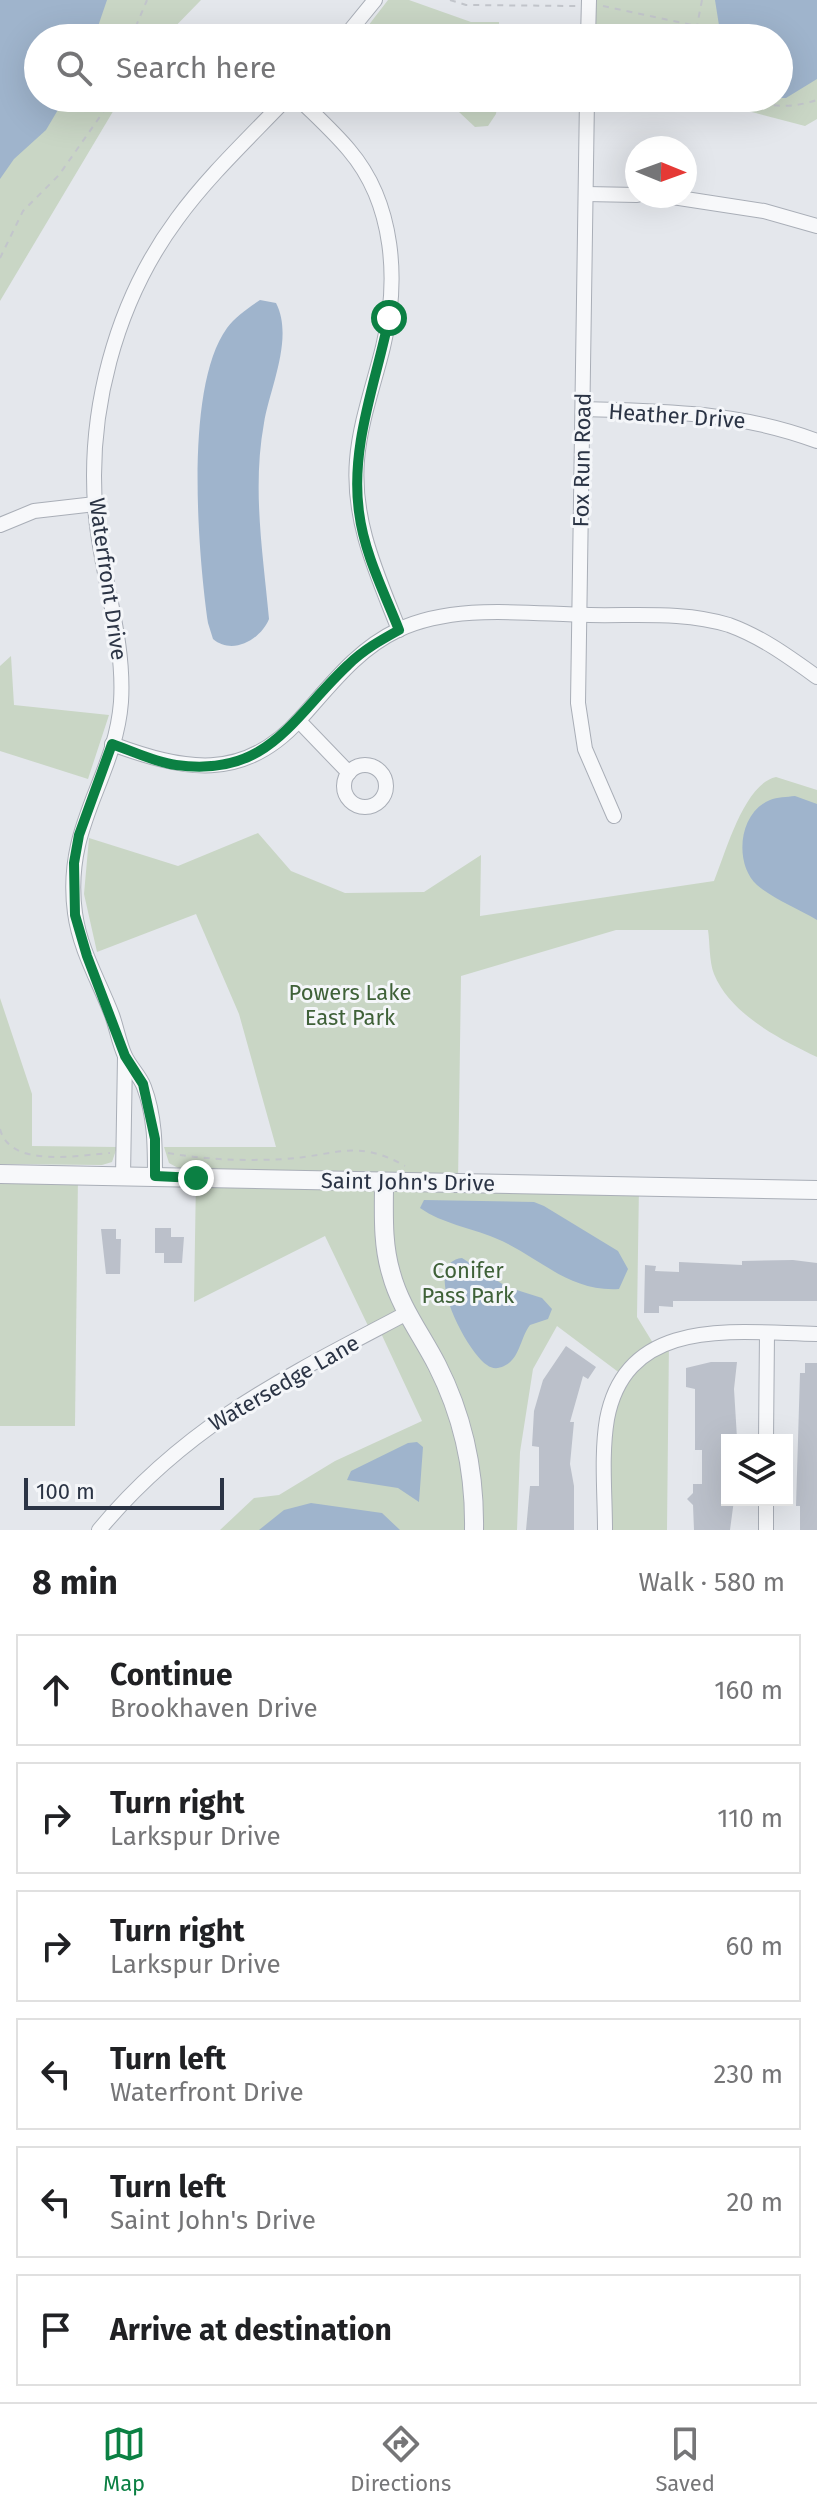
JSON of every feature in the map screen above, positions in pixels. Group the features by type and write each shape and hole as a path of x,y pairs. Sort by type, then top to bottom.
{"street":[{"path":"355,24 375,0"},
{"path":"588,3 588,24"},
{"name":"Waterfront Drive","path":"155,1176 152,1114 143,1084 125,1056 80,937 73,890 79,835 112,744 120,708 121,662 99,543 94,456 103,389 112,351 142,279 164,240 195,197 274,112"},
{"path":"312,112 351,152 368,179 384,218 391,254 389,318 360,444 356,487 366,545 399,630"},
{"name":"Fox Run Road","path":"587,112 579,723 585,749 614,816"},
{"path":"586,194 625,195"},
{"path":"697,201 764,211 817,226"},
{"name":"Heather Drive","path":"583,409 717,414 764,423 817,441"},
{"path":"0,525 34,511 95,504"},
{"path":"112,744 175,765 207,767 237,761 261,751 299,721 349,664 399,630 459,614 704,619 754,635 817,677"},
{"path":"299,721 349,773"},
{"name":"Waterfront Drive","path":"123,1176 125,1056"},
{"name":"Saint John's Drive","path":"0,1174 817,1190"},
{"path":"384,1182 386,1253 407,1313 437,1365 457,1413 472,1477 474,1530"},
{"name":"Watersedge Lane","path":"99,1530 161,1464 223,1415 407,1313"},
{"path":"605,1530 607,1420 615,1396 631,1369 656,1348 681,1336 708,1332 817,1334"},
{"path":"766,1434 767,1333"},
{"path":"766,1506 766,1530"}],"path":[{"path":"137,24 147,0"},
{"path":"450,0 481,5 588,3 688,24"},
{"path":"697,24 702,0"},
{"path":"793,104 817,100"},
{"path":"0,258 23,211 59,175 103,112"},
{"path":"0,1129 3,1140 9,1145 45,1156 83,1158 124,1153"},
{"path":"155,1153 260,1160 354,1149 407,1167 408,1182"}],"green space":[{"path":"0,0 201,0 178,24 24,24 24,112 113,112 0,301"},
{"path":"388,0 409,0 471,22 499,22 499,24 370,24"},
{"path":"589,0 817,0 817,119 805,126 752,112 793,112 793,24 588,24"},
{"path":"459,112 496,112 488,126 475,127"},
{"path":"11,656 14,705 109,715 88,779 0,751 0,666"},
{"path":"776,777 817,790 817,1057 758,1024 732,1002 714,974 708,930 616,930 461,976 458,1183 639,1186 637,1317 656,1348 669,1341 667,1530 605,1530 605,1439 625,1377 557,1326 533,1369 520,1452 517,1530 220,1530 254,1498 279,1495 335,1461 422,1421 379,1329 371,1332 325,1236 194,1302 196,1178 169,1163 164,1147 276,1147 239,1014 196,914 97,952 84,894 89,838 178,866 258,833 291,871 345,893 424,892 481,855 480,916 714,881 745,805 765,782"},
{"path":"0,998 32,1094 32,1146 117,1147 112,1162 102,1165 0,1164"},
{"path":"0,1174 78,1175 75,1426 0,1426"}],"water":[{"path":"0,0 107,0 99,24 24,24 24,112 57,112 46,130 14,159 0,179"},
{"path":"715,0 817,0 817,79 793,94 793,24 719,24"},
{"path":"260,300 276,303 283,331 279,363 264,423 259,472 269,619 253,639 229,646 213,639 208,623 198,514 199,429 204,389 213,355 230,324"},
{"path":"795,796 817,804 817,920 763,890 745,865 743,840 751,816 773,799"},
{"path":"424,1200 534,1202 618,1251 628,1269 619,1289 584,1285 511,1245 429,1213 420,1208"},
{"path":"462,1258 507,1287 542,1298 552,1309 548,1319 530,1325 517,1353 502,1367 491,1367 478,1357 451,1308 445,1275 450,1264"},
{"path":"417,1442 423,1447 419,1502 398,1488 347,1480 351,1471 408,1443"},
{"path":"311,1503 382,1513 400,1530 259,1530 284,1510"}],"building":[{"path":"155,1228 171,1228 171,1237 184,1237 182,1263 164,1263 164,1253 155,1253"},
{"path":"101,1229 116,1229 116,1239 121,1239 120,1274 106,1274"},
{"path":"742,1261 817,1263 817,1301 673,1301 673,1307 659,1306 659,1313 644,1313 645,1265 656,1266 655,1271 679,1272 679,1262 742,1265"},
{"path":"566,1346 596,1367 588,1379 583,1376 570,1422 574,1422 570,1464 574,1486 574,1530 526,1530 530,1486 539,1486 539,1447 532,1446 534,1411 543,1380"},
{"path":"711,1362 737,1362 734,1389 737,1434 721,1434 721,1506 733,1506 730,1530 694,1530 693,1505 687,1499 693,1493 693,1484 702,1484 702,1450 695,1450 695,1389 686,1387 686,1368"},
{"path":"805,1363 817,1363 817,1530 800,1530 800,1506 796,1506 800,1373 805,1373"}],"route":[{"path":"196,1178 155,1176 152,1114 143,1084 125,1056 80,937 75,915 74,863 79,835 112,744 175,765 207,767 237,761 281,738 349,664 371,646 399,630 366,545 356,487 357,459 389,318"}],"park label":[{"name":"Powers Lake East Park","path":"350,1004"},
{"name":"Conifer Pass Park","path":"468,1282"}]}
